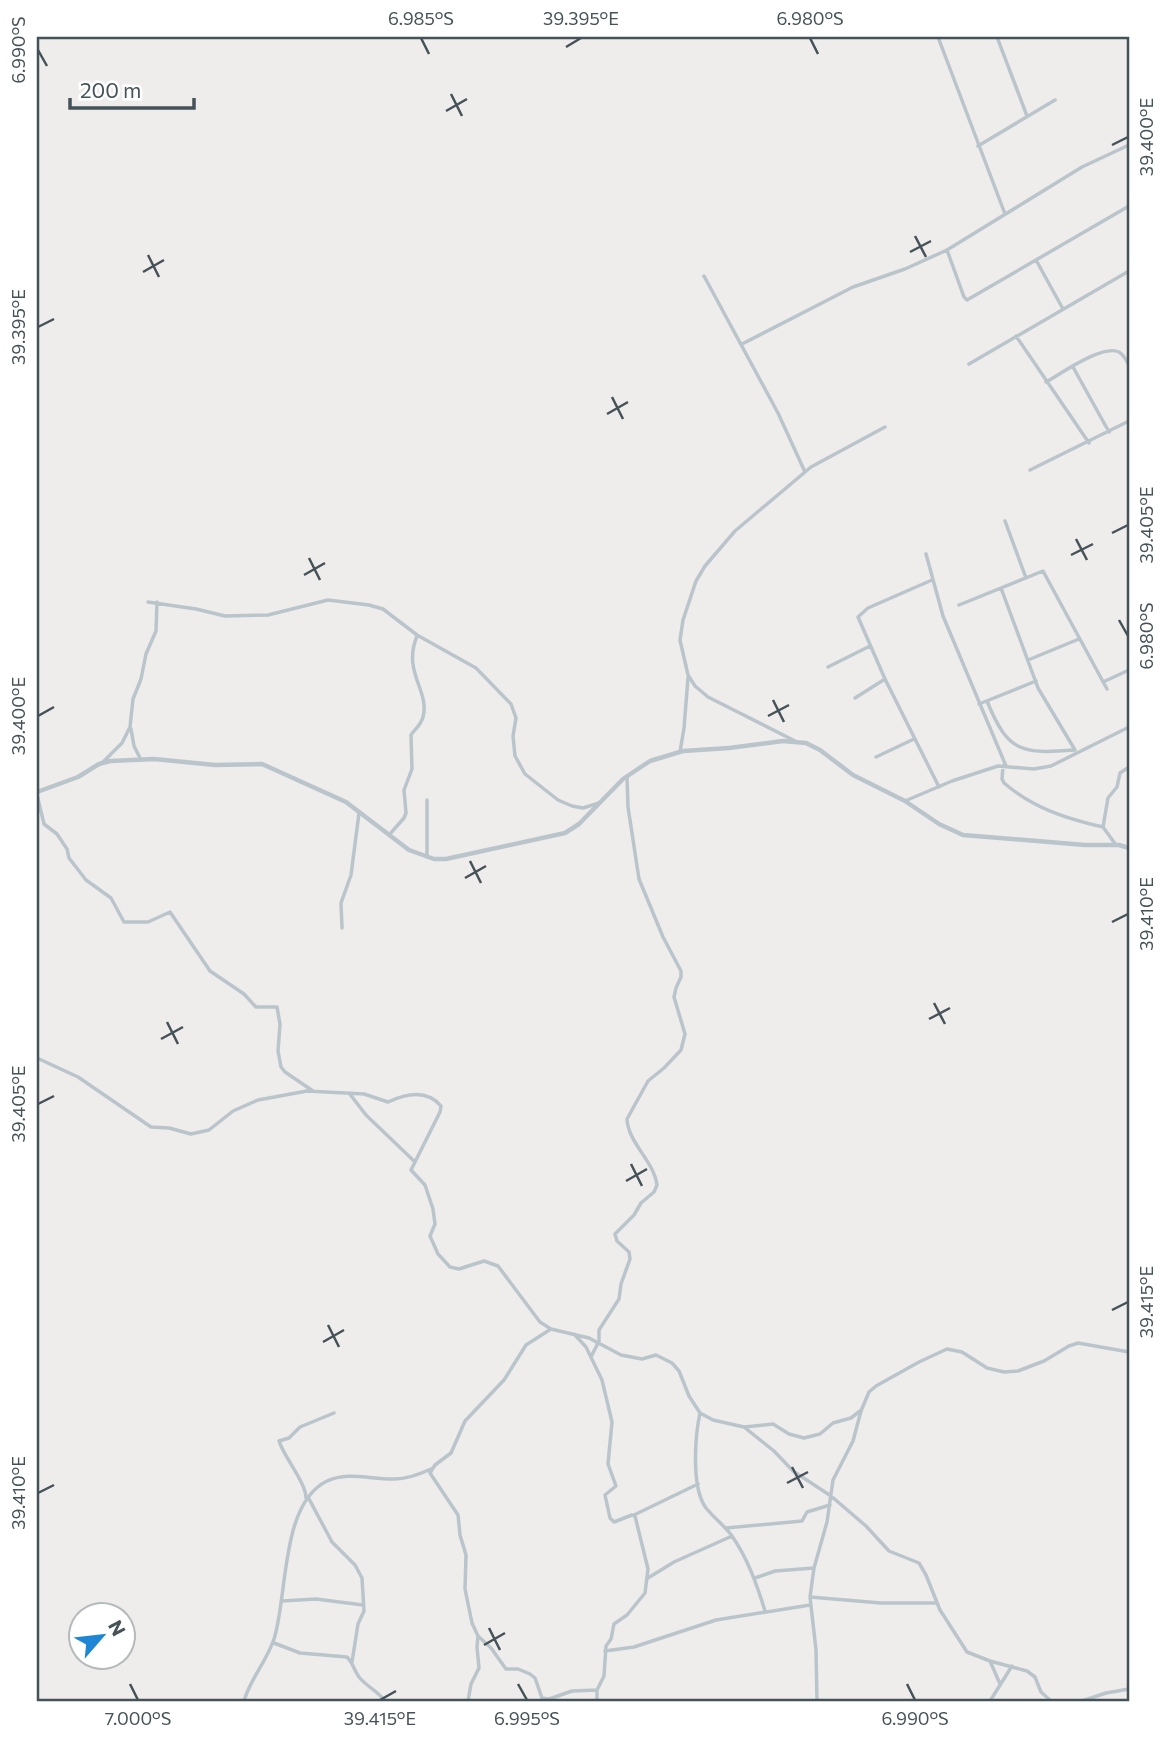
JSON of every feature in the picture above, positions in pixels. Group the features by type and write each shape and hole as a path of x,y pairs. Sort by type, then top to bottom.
{"street":[{"path":"938,37 1005,214"},
{"path":"997,37 1027,116"},
{"path":"978,146 1055,100"},
{"path":"742,344 853,287 905,269 947,250 1082,167 1129,145"},
{"path":"947,250 967,300 1129,206"},
{"path":"1035,260 1063,309"},
{"path":"969,363 1129,271"},
{"path":"704,276 742,344 805,472"},
{"path":"1016,336 1089,443"},
{"path":"1046,382 1105,350 1123,355 1129,365"},
{"path":"1073,367 1109,432"},
{"path":"1030,470 1129,421"},
{"path":"680,752 688,675 680,632 695,581 735,531 805,472 886,427"},
{"path":"1005,521 1026,578"},
{"path":"926,554 943,615 1005,766 1002,779 1004,783 1037,806 1080,822 1103,827 1116,845"},
{"path":"959,606 1040,571 1044,572 1107,689"},
{"path":"933,580 900,593 860,613 858,617 885,679 939,787"},
{"path":"987,701 1002,733 1022,749 1049,752 1075,750 1035,681 1001,588"},
{"path":"148,602 225,616 268,615 328,600 383,609 418,635 476,668 511,704 516,718 513,736 515,756 526,774 558,800 572,806 583,808 601,802"},
{"path":"141,760 134,746 130,727 133,699 141,679 146,654 156,631 157,602"},
{"path":"389,835 406,813 404,790 412,769 411,735 423,717 423,706 411,657 418,635"},
{"path":"1028,660 1079,639"},
{"path":"828,667 870,646"},
{"path":"1103,682 1129,670"},
{"path":"688,675 695,686 708,697 795,741 820,750 853,775 963,835 1129,848"},
{"path":"855,698 885,679"},
{"path":"979,704 1035,681"},
{"path":"130,727 122,743 102,762 79,777 37,793 44,824 57,834 67,849 69,858 86,880 111,898 124,922 141,924 170,912 214,975 244,994 256,1007 277,1007 281,1067 313,1091"},
{"path":"905,801 991,768 1005,766 1034,769 1051,766 1129,727"},
{"path":"876,757 914,739"},
{"path":"102,762 141,760 264,765 333,794 359,810 409,850 427,857 450,859 558,836 579,824 627,776 650,761 680,752 772,741 795,741"},
{"path":"1103,827 1108,798 1116,787 1120,773 1129,767"},
{"path":"591,1358 598,1344 599,1330 619,1299 630,1259 629,1252 617,1241 615,1234 654,1192 657,1185 646,1157 630,1131 627,1119 648,1081 676,1056 684,1040 684,1027 674,997 681,971 663,937 639,879 628,807 627,776"},
{"path":"427,857 428,800"},
{"path":"342,928 341,903 351,875 359,810"},
{"path":"37,1058 78,1077 147,1125 191,1134 209,1130 233,1111 258,1100 313,1091 370,1096 388,1102 403,1095 424,1096 440,1104 440,1112 411,1170 425,1185 435,1216 430,1236 438,1254 450,1267 459,1269 484,1261 498,1266 543,1326 586,1336 627,1357 642,1359 656,1355 667,1359 679,1371 689,1396 700,1413 713,1420 744,1427 773,1424 789,1434 804,1438 820,1434 833,1423 851,1418 861,1411"},
{"path":"349,1093 366,1115 414,1161"},
{"path":"540,1335 543,1326"},
{"path":"244,1701 247,1690 273,1643 291,1539 307,1498 324,1482 336,1478 408,1478 431,1469 451,1453 468,1417 498,1387 526,1345 551,1329"},
{"path":"573,1334 586,1347 603,1380 612,1422 608,1462 616,1486 605,1495 610,1518 614,1522 634,1515 698,1484"},
{"path":"817,1701 816,1650 810,1605 814,1568 830,1505 833,1480 853,1441 869,1392 942,1350 962,1352 987,1368 1004,1372 1018,1371 1044,1361 1078,1343 1129,1353"},
{"path":"334,1413 297,1429 289,1438 279,1441 332,1542 359,1571 364,1605 352,1662"},
{"path":"700,1413 696,1434 698,1484 702,1501 732,1536 755,1578 765,1611"},
{"path":"744,1427 774,1451 793,1471 831,1496 874,1532 890,1552 919,1563 962,1648 990,1661 1012,1665 1031,1673 1041,1692 1051,1701"},
{"path":"431,1469 432,1478 458,1515 460,1539 467,1559 465,1589 472,1623 478,1636 506,1669 521,1670 533,1676 543,1700 572,1691 597,1690"},
{"path":"726,1528 802,1521 807,1512 830,1505"},
{"path":"597,1701 597,1690 604,1675 605,1651 614,1624 627,1615 644,1596 648,1578 639,1527 634,1515"},
{"path":"648,1578 674,1562 732,1536"},
{"path":"755,1578 775,1571 814,1568"},
{"path":"810,1597 881,1603 937,1603"},
{"path":"282,1601 316,1599 364,1605"},
{"path":"605,1651 629,1648 716,1620 810,1605"},
{"path":"468,1701 471,1684 479,1668 478,1636"},
{"path":"273,1643 300,1653 344,1656 352,1662 361,1679 385,1701"},
{"path":"990,1661 1000,1684"},
{"path":"992,1700 1012,1665"},
{"path":"1082,1701 1129,1689"},
{"path":"729,1701 734,1701"}]}
